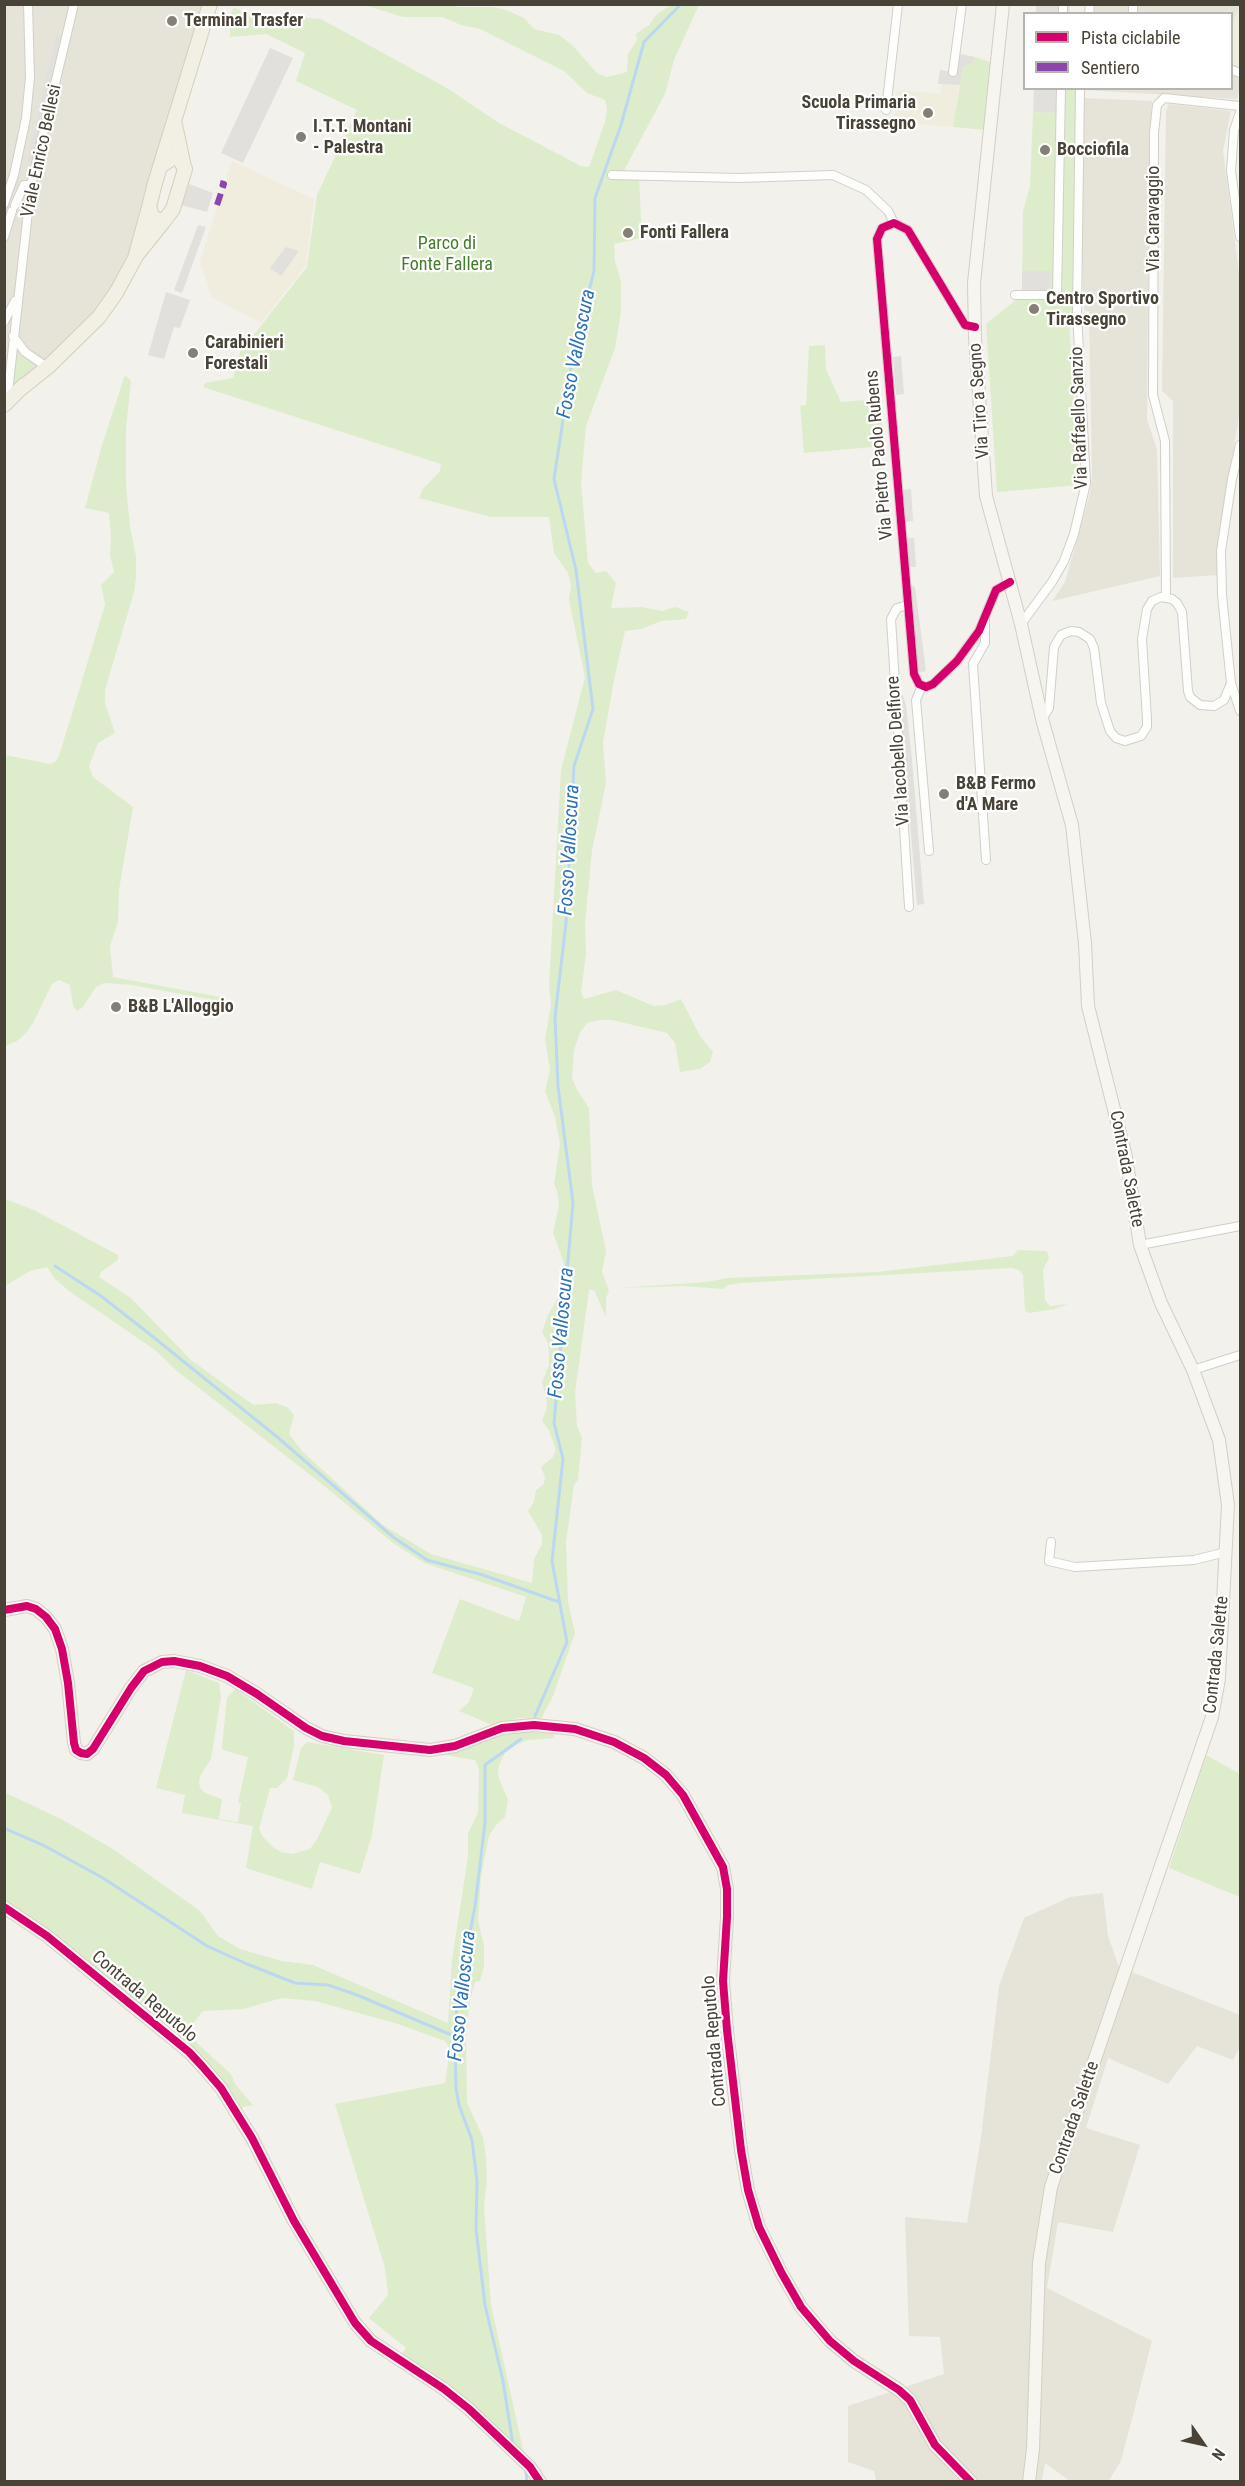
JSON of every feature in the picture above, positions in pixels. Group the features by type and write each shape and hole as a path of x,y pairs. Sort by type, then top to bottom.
{"main road":[{"path":"135,258 160,166 175,125 210,4"},
{"name":"Via Tiro a Segno","path":"1003,4 974,283 975,327 986,496 1021,624 1042,719"},
{"path":"19,390 49,366 99,317 117,293 135,258 173,209 185,169 175,125"},
{"path":"160,166 174,157 180,160 185,169"},
{"path":"149,207 153,218 164,221"},
{"path":"6,403 44,365 74,341"},
{"name":"Contrada Salette","path":"1029,2481 1039,2263 1051,2187 1212,1717 1219,1679 1228,1505 1219,1440 1193,1370 1161,1303 1140,1245 1126,1157 1088,1006 1085,943 1072,825 1042,719"},
{"name":"Contrada Reputolo","path":"4,1610 27,1606 36,1609 55,1629 62,1649 68,1683 74,1743 76,1750 81,1753 87,1754 93,1749 144,1671 162,1662 174,1661 200,1666 227,1676 322,1736 344,1741 430,1750 455,1746 502,1728 534,1725 575,1729 614,1742 644,1758 666,1774 684,1795 723,1867 727,1907 723,1981 727,2030 744,2170 759,2227 781,2272 808,2316 830,2341 854,2361 899,2390 910,2400 935,2445 971,2481"},
{"name":"Contrada Reputolo","path":"4,1907 47,1936 189,2052 221,2088 252,2138 294,2221 356,2323 371,2341 444,2389 469,2409 530,2467 540,2481"}],"street":[{"path":"4,204 14,175 26,118 30,77 28,4"},
{"name":"Viale Enrico Bellesi","path":"6,403 31,185 74,4"},
{"path":"886,110 898,4"},
{"path":"953,72 962,4"},
{"path":"1015,295 1057,295 1061,90"},
{"name":"Via Raffaello Sanzio","path":"1021,624 1052,582 1064,561 1074,534 1086,483 1077,313 1080,90"},
{"name":"Via Caravaggio","path":"1166,597 1165,441 1153,395 1154,133 1157,105 1164,98 1240,106"},
{"path":"1240,112 1234,130 1231,171 1240,237"},
{"path":"612,175 739,178 833,175 866,190 888,211 894,223 908,230 965,325 975,327"},
{"path":"4,237 7,220 24,185 31,185"},
{"name":"Via Pietro Paolo Rubens","path":"894,223 882,228 877,239 914,676 922,686"},
{"path":"4,322 17,298"},
{"path":"13,336 26,352 44,365"},
{"path":"1240,445 1232,479 1221,551 1222,595 1232,682 1240,711"},
{"path":"929,851 916,700 922,686 933,684 971,644 996,590 1010,582"},
{"path":"1042,719 1049,708 1053,647 1061,635 1075,631 1083,633 1092,643 1101,703 1110,731 1116,738 1125,741 1141,736 1148,723 1142,639 1146,613 1152,602 1166,597 1177,603 1182,612 1190,697 1200,705 1214,706 1224,700 1232,682"},
{"name":"Via Iacobello Delfiore","path":"908,604 897,608 891,619 909,907"},
{"path":"984,619 985,643 974,664 986,860"},
{"path":"1140,1245 1240,1226"},
{"path":"1193,1370 1240,1355"},
{"path":"1051,1542 1049,1561 1075,1567 1194,1560 1227,1552"}],"shaded area":[{"path":"5,5 205,5 126,270 95,316 5,401"},
{"path":"1036,5 1070,5 1069,12 1036,12"},
{"path":"1095,5 1240,5 1233,21 1233,12 1093,12"},
{"path":"1240,7 1240,67 1233,64 1233,21"},
{"path":"56,35 64,36 32,164 27,163"},
{"path":"270,48 293,58 243,163 221,153"},
{"path":"961,54 975,57 973,63 963,67 960,85 938,84 940,70 953,72"},
{"path":"1233,64 1240,67 1240,87 1237,99 1085,90 1233,90"},
{"path":"942,84 959,86 953,127 894,122 897,90 940,94"},
{"path":"1034,90 1064,90 1063,113 1033,112"},
{"path":"1084,98 1152,101 1149,157 1147,419 1157,450 1160,576 1052,601 1065,582 1090,493 1092,475 1089,311 1084,310 1082,263"},
{"path":"1169,104 1231,111 1223,151 1240,280 1240,410 1217,553 1219,575 1173,578 1173,401 1162,391 1166,110"},
{"path":"232,161 314,199 306,265 261,323 212,297 200,261"},
{"path":"189,184 213,193 207,212 181,205"},
{"path":"198,225 206,227 182,293 174,290"},
{"path":"286,247 299,251 281,276 270,268"},
{"path":"1022,271 1051,271 1050,295 1022,295"},
{"path":"166,292 190,300 180,328 174,327 164,359 148,355"},
{"path":"901,356 904,394 896,395 893,357"},
{"path":"911,489 913,521 905,522 902,490"},
{"path":"906,538 914,538 916,567 908,567"},
{"path":"909,584 915,587 926,671 918,673"},
{"path":"899,693 902,693 906,705 912,760 924,904 917,905"},
{"path":"1103,1893 1108,1936 1119,1967 1240,2015 1240,2047 1233,2060 1197,2046 1168,2084 1108,2058 1086,2128 1140,2145 1113,2232 1058,2222 1047,2288 1152,2341 1121,2461 1108,2482 1070,2481 1045,2463 1042,2481 876,2481 874,2471 848,2462 848,2406 944,2374 940,2337 909,2336 905,2217 967,2223 981,2137 999,1986 1024,1918 1070,1897"}],"green space":[{"name":"Parco di Fonte Fallera","path":"453,4 457,7 493,7 524,18 534,29 559,35 572,45 598,74 607,77 627,72 628,54 637,40 636,34 649,25 656,15 668,5 699,5 674,60 665,94 621,176 639,176 642,238 614,244 615,261 621,281 621,312 615,348 586,426 581,483 588,563 596,573 606,571 616,583 611,608 642,607 662,611 675,607 689,612 686,619 661,621 641,629 625,631 603,743 606,783 592,851 585,923 586,954 581,992 584,999 616,990 654,1006 681,999 700,1036 713,1052 710,1062 700,1069 680,1072 675,1043 667,1033 612,1020 587,1023 580,1033 574,1050 572,1078 589,1108 592,1185 606,1251 602,1272 609,1291 606,1298 606,1317 594,1290 589,1290 575,1393 577,1425 582,1438 578,1480 574,1485 566,1542 568,1602 575,1633 553,1696 541,1719 518,1718 494,1726 459,1711 469,1702 474,1688 432,1673 460,1599 519,1621 526,1597 424,1563 393,1543 177,1371 155,1350 69,1291 54,1278 47,1267 30,1271 5,1286 5,1199 34,1210 118,1255 118,1260 101,1272 99,1277 131,1298 191,1360 235,1392 254,1405 276,1403 287,1407 294,1415 289,1434 302,1451 383,1525 431,1554 532,1583 534,1559 542,1544 542,1535 528,1511 534,1502 536,1490 544,1484 545,1477 541,1467 553,1457 556,1450 549,1430 542,1421 547,1402 542,1382 549,1365 549,1356 548,1344 542,1332 548,1315 561,1292 564,1275 563,1260 553,1233 559,1205 554,1185 560,1144 555,1117 545,1091 550,1070 545,1039 551,1005 549,985 561,770 585,677 569,600 571,585 568,573 554,553 549,517 491,517 419,498 423,489 440,471 441,464 203,387 205,383 233,378 246,331 253,336 307,267 317,195 357,110 296,81 305,53 266,34 230,37 230,14 234,8 277,23 306,18 321,19 447,88 499,123 581,166 589,167 605,122 607,109 605,100 587,93 564,71 480,29 461,25 443,17 403,17 364,5"},
{"path":"975,57 993,63 986,130 953,127 963,67 973,63"},
{"name":"Centro Sportivo Tirassegno","path":"1062,90 1078,90 1077,313 1065,313 1069,322 1079,485 997,492 986,324 1022,295 1023,211 1030,186 1033,112 1062,113"},
{"path":"825,345 826,369 841,402 880,399 884,446 804,453 800,406 806,405 809,346"},
{"path":"18,353 33,364 10,390"},
{"path":"125,375 131,381 126,429 126,484 130,527 136,556 136,577 134,592 105,690 105,703 115,733 98,743 89,766 93,777 133,807 119,890 118,922 110,946 113,977 226,998 225,1002 132,985 104,983 96,987 82,1008 77,1011 73,1006 70,985 59,980 52,984 26,1033 17,1041 5,1046 5,755 50,764 59,756 105,605 101,585 114,572 110,555 109,513 85,508 102,445"},
{"path":"1018,1250 1047,1251 1049,1258 1043,1270 1045,1300 1050,1306 1068,1304 1055,1309 1029,1313 1025,1311 1023,1275 1019,1270 1012,1268 741,1283 728,1285 723,1289 683,1286 617,1288 707,1282 727,1278 877,1272 1013,1256"},
{"path":"186,1670 219,1683 221,1697 211,1759 200,1776 199,1784 205,1793 222,1799 219,1819 238,1822 241,1803 238,1803 248,1757 223,1750 227,1698 235,1689 294,1731 294,1746 287,1778 277,1788 270,1788 259,1829 263,1837 281,1852 292,1854 310,1849 332,1808 328,1795 318,1787 293,1780 301,1748 307,1742 384,1755 372,1835 360,1874 320,1862 312,1889 246,1868 253,1826 182,1813 185,1795 156,1788"},
{"path":"520,1731 554,1734 554,1738 528,1740 516,1745 505,1753 499,1765 498,1776 508,1800 505,1817 489,1836 481,1876 478,1920 484,1946 484,1966 480,1981 475,1982 470,2000 466,2036 467,2103 483,2137 486,2157 487,2179 484,2206 491,2305 524,2454 401,2356 406,2348 369,2318 388,2295 385,2268 335,2104 445,2083 450,2049 445,2041 395,2023 315,2001 282,1998 243,2009 203,2011 190,2027 192,2034 197,2043 231,2074 235,2084 253,2105 240,2108 223,2084 5,1902 4,1792 63,1820 113,1849 200,1911 218,1936 240,1949 282,1961 313,1965 448,2023 452,1960 468,1856 468,1833 478,1813 479,1769 475,1760 444,1755 504,1734"},
{"path":"1206,1755 1240,1774 1240,1897 1169,1868"}],"waterway":[{"name":"Fosso Valloscura","path":"535,1716 567,1642 552,1561 563,1459 554,1423 573,1203 558,1086 555,1017 566,923 574,766 593,709 576,570 554,479 573,355 594,271 595,198 621,125 644,42 681,4"},
{"path":"55,1266 101,1296 147,1332 276,1436 393,1537 427,1560 483,1575 559,1602"},
{"name":"Fosso Valloscura","path":"513,2445 503,2381 485,2305 476,2229 477,2181 472,2140 459,2105 456,2088 455,2037 457,2003 475,1906 485,1823 485,1765 521,1739"},
{"path":"4,1828 43,1845 103,1878 207,1946 295,1983 328,1985 357,1995 454,2036"},
{"name":"Fosso Valloscura","path":"526,2472 527,2482"}],"marked path":[{"path":"217,205 224,184 220,183"}],"cycle path":[{"path":"975,327 965,325 908,230 894,223 882,228 877,239 914,674 919,684 926,687 933,684 957,661 979,631 996,590 1010,582"},
{"path":"4,1610 27,1606 36,1609 55,1629 62,1649 68,1683 74,1743 76,1750 81,1753 87,1754 93,1749 144,1671 162,1662 174,1661 200,1666 227,1676 322,1736 344,1741 430,1750 455,1746 502,1728 534,1725 575,1729 614,1742 644,1758 666,1775 683,1795 723,1867 727,1889 723,1981 727,2030 741,2150 748,2190 759,2227 801,2307 830,2341 854,2361 899,2390 910,2400 935,2445 971,2482"},
{"path":"4,1907 47,1936 189,2052 221,2088 252,2138 294,2221 355,2323 371,2341 444,2389 469,2409 530,2467 540,2482"}],"place":[{"name":"Terminal Trasfer","path":"172,21"},
{"name":"Scuola Primaria Tirassegno","path":"928,113"},
{"name":"I.T.T. Montani - Palestra","path":"301,137"},
{"name":"Bocciofila","path":"1045,150"},
{"name":"Fonti Fallera","path":"628,233"},
{"name":"Centro Sportivo Tirassegno","path":"1034,309"},
{"name":"Carabinieri Forestali","path":"193,353"},
{"name":"B&B Fermo d'A Mare","path":"944,794"},
{"name":"B&B L'Alloggio","path":"116,1007"}]}
